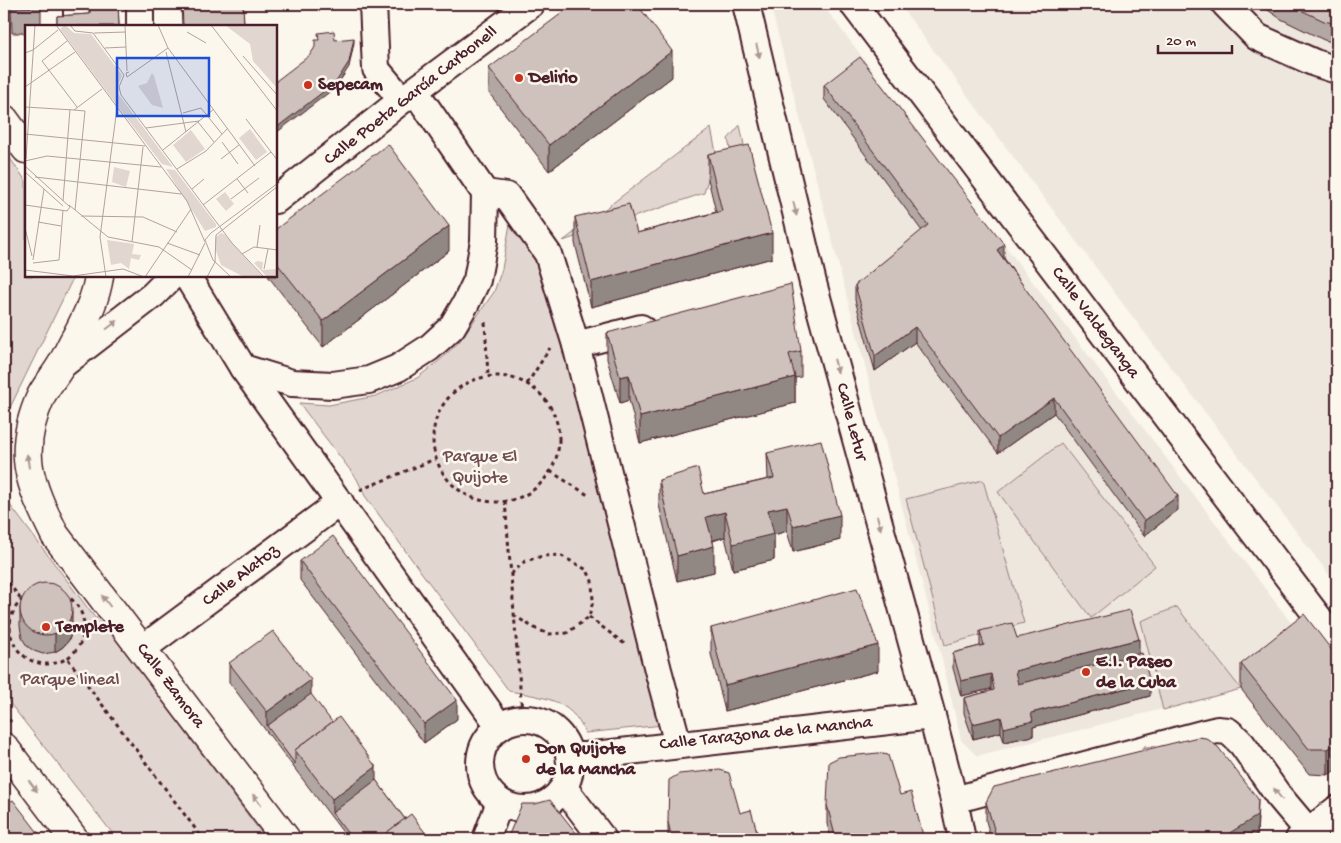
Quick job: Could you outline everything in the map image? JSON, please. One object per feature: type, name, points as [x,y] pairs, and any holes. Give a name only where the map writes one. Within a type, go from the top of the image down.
[{"type":"main road","points":[[4,119],[25,148]]},
{"type":"main road","name":"Calle Zamora","points":[[99,278],[98,288],[90,307],[61,366],[42,395],[30,426],[26,456],[32,482],[39,502],[55,534],[286,839]]},
{"type":"main road","points":[[4,747],[74,839]]},
{"type":"street","points":[[49,4],[49,25]]},
{"type":"street","points":[[140,4],[140,25]]},
{"type":"street","points":[[243,368],[292,383],[333,385],[369,380],[398,368],[429,348],[452,327],[477,280],[484,241],[485,193],[408,95],[376,68],[373,4]]},
{"type":"street","name":"Calle Poeta García Carbonell","points":[[281,194],[408,95],[531,4]]},
{"type":"street","name":"Calle Letur","points":[[746,4],[804,286],[932,716],[962,839]]},
{"type":"street","name":"Calle Valdeganga","points":[[853,4],[1337,642]]},
{"type":"street","points":[[1224,4],[1257,37],[1315,63],[1337,70]]},
{"type":"street","points":[[485,193],[507,196],[548,254],[576,344],[655,660],[678,744]]},
{"type":"street","name":"Calle Zamora","points":[[61,366],[153,295],[170,278]]},
{"type":"street","points":[[188,278],[243,368],[340,502],[511,723]]},
{"type":"street","points":[[576,344],[661,322]]},
{"type":"street","name":"Calle Alatoz","points":[[142,650],[340,502]]},
{"type":"street","name":"Calle Tarazona de la Mancha","points":[[570,756],[586,756],[932,716]]},
{"type":"street","points":[[539,721],[553,729],[564,740],[570,756],[570,772],[564,788],[555,799],[542,806],[528,810],[513,808],[500,802],[489,792],[482,779],[480,764],[482,750],[489,737],[511,723],[539,721]]},
{"type":"street","points":[[954,800],[1217,730],[1228,731],[1242,744],[1308,837],[1337,809]]},
{"type":"street","points":[[564,788],[602,839]]},
{"type":"street","points":[[486,839],[500,802]]},
{"type":"path","points":[[485,318],[488,376]]},
{"type":"path","points":[[527,384],[568,319]]},
{"type":"path","points":[[488,376],[508,376],[527,384],[543,396],[554,413],[559,433],[558,453],[550,471],[531,491],[505,501],[483,501],[462,492],[446,478],[435,459],[432,437],[437,415],[449,396],[466,382],[488,376]]},
{"type":"path","points":[[340,502],[362,488],[435,459]]},
{"type":"path","points":[[505,501],[514,616],[511,723]]},
{"type":"path","points":[[511,574],[525,561],[544,556],[560,555],[587,570],[592,581],[593,601],[589,617],[567,633],[549,634],[534,628],[514,616]]},
{"type":"path","points":[[4,576],[21,600]]},
{"type":"path","points":[[40,590],[54,591],[61,592],[77,604],[85,623],[82,644],[68,659],[53,664],[37,663],[23,656],[18,650],[10,628],[12,613],[21,600],[40,590]]},
{"type":"path","points":[[68,659],[203,839]]},
{"type":"shaded area","points":[[770,4],[822,4],[1304,640],[1241,689],[977,756],[961,740],[941,655]]},
{"type":"shaded area","points":[[899,4],[1337,4],[1337,585],[1150,340]]},
{"type":"green space","points":[[740,125],[749,170],[735,172],[728,139]]},
{"type":"green space","points":[[711,128],[721,177],[708,179],[704,193],[563,241]]},
{"type":"green space","points":[[4,150],[25,180],[25,278],[73,278],[4,420]]},
{"type":"green space","name":"Parque El Quijote","points":[[510,224],[542,265],[598,489],[608,517],[663,725],[585,733],[579,721],[572,713],[554,701],[509,691],[365,496],[357,479],[299,403],[329,405],[376,396],[417,378],[440,360],[459,342],[494,292],[502,269]]},
{"type":"green space","points":[[1061,443],[1155,566],[1091,618],[998,492]]},
{"type":"green space","points":[[983,480],[1024,623],[945,645],[906,499]]},
{"type":"green space","name":"Parque lineal","points":[[4,497],[96,619],[98,616],[266,839],[117,839],[4,696]]},
{"type":"green space","points":[[1177,607],[1241,689],[1163,710],[1141,621]]},
{"type":"building","points":[[12,4],[41,4],[41,7],[12,8]]},
{"type":"building","points":[[90,4],[118,4],[119,25],[57,25],[57,16],[90,14]]},
{"type":"building","points":[[182,4],[243,4],[244,25],[183,25]]},
{"type":"building","points":[[574,4],[637,4],[672,51],[549,145],[489,68]]},
{"type":"building","points":[[1288,4],[1337,4],[1337,24],[1324,21]]},
{"type":"building","name":"Sepecam","points":[[334,31],[335,40],[354,38],[349,62],[336,82],[278,126],[278,79],[310,55],[315,47],[315,40],[319,40],[318,33]]},
{"type":"building","points":[[860,57],[1004,244],[997,250],[1178,496],[1144,521],[1054,398],[998,438],[915,327],[875,356],[855,285],[928,225],[824,85]]},
{"type":"building","points":[[388,144],[449,226],[323,321],[278,265],[278,227]]},
{"type":"building","points":[[749,145],[772,233],[591,282],[575,217],[629,204],[637,233],[722,211],[708,154]]},
{"type":"building","points":[[791,284],[801,351],[789,354],[795,377],[640,417],[629,375],[620,377],[607,333]]},
{"type":"building","points":[[821,440],[840,515],[793,526],[787,506],[768,510],[774,534],[733,544],[725,512],[706,517],[714,546],[677,556],[659,480],[698,468],[704,494],[774,478],[767,453]]},
{"type":"building","points":[[333,536],[457,700],[424,724],[300,561]]},
{"type":"building","points":[[46,583],[56,585],[64,591],[70,599],[72,609],[70,619],[64,627],[56,633],[46,635],[36,633],[28,627],[22,619],[20,609],[22,599],[28,591],[36,585]]},
{"type":"building","points":[[857,588],[878,645],[725,685],[711,628]]},
{"type":"building","points":[[1130,610],[1139,639],[1015,671],[1018,684],[1142,653],[1150,682],[1031,713],[1033,721],[1004,728],[1001,717],[973,724],[964,698],[994,690],[991,674],[961,681],[953,653],[984,645],[980,631],[1012,623],[1017,638]]},
{"type":"building","points":[[1304,614],[1337,657],[1337,743],[1328,749],[1309,749],[1241,664]]},
{"type":"building","points":[[273,631],[311,680],[267,712],[229,663]]},
{"type":"building","points":[[311,694],[332,722],[295,750],[295,764],[267,726]]},
{"type":"building","points":[[339,717],[376,767],[332,799],[295,750]]},
{"type":"building","points":[[1198,737],[1206,738],[1218,747],[1258,799],[1257,816],[1220,839],[997,839],[986,802],[994,787]]},
{"type":"building","points":[[878,753],[888,755],[900,795],[911,792],[924,839],[836,839],[827,805],[829,762],[839,757]]},
{"type":"building","points":[[720,770],[729,773],[740,813],[751,810],[759,839],[672,839],[668,822],[669,780],[679,774]]},
{"type":"building","points":[[376,780],[405,819],[378,839],[352,839],[332,813]]},
{"type":"building","points":[[13,800],[43,839],[4,839],[4,805]]},
{"type":"building","points":[[550,800],[581,839],[507,839],[522,804],[535,804]]},
{"type":"building","points":[[411,814],[430,839],[378,839]]},
{"type":"place","name":"Delirio","points":[[519,78]]},
{"type":"place","name":"Sepecam","points":[[308,85]]},
{"type":"place","name":"Templete","points":[[46,627]]},
{"type":"place","name":"E.I. Paseo de la Cuba","points":[[1086,672]]},
{"type":"place","name":"Don Quijote de la Mancha","points":[[526,759]]}]
